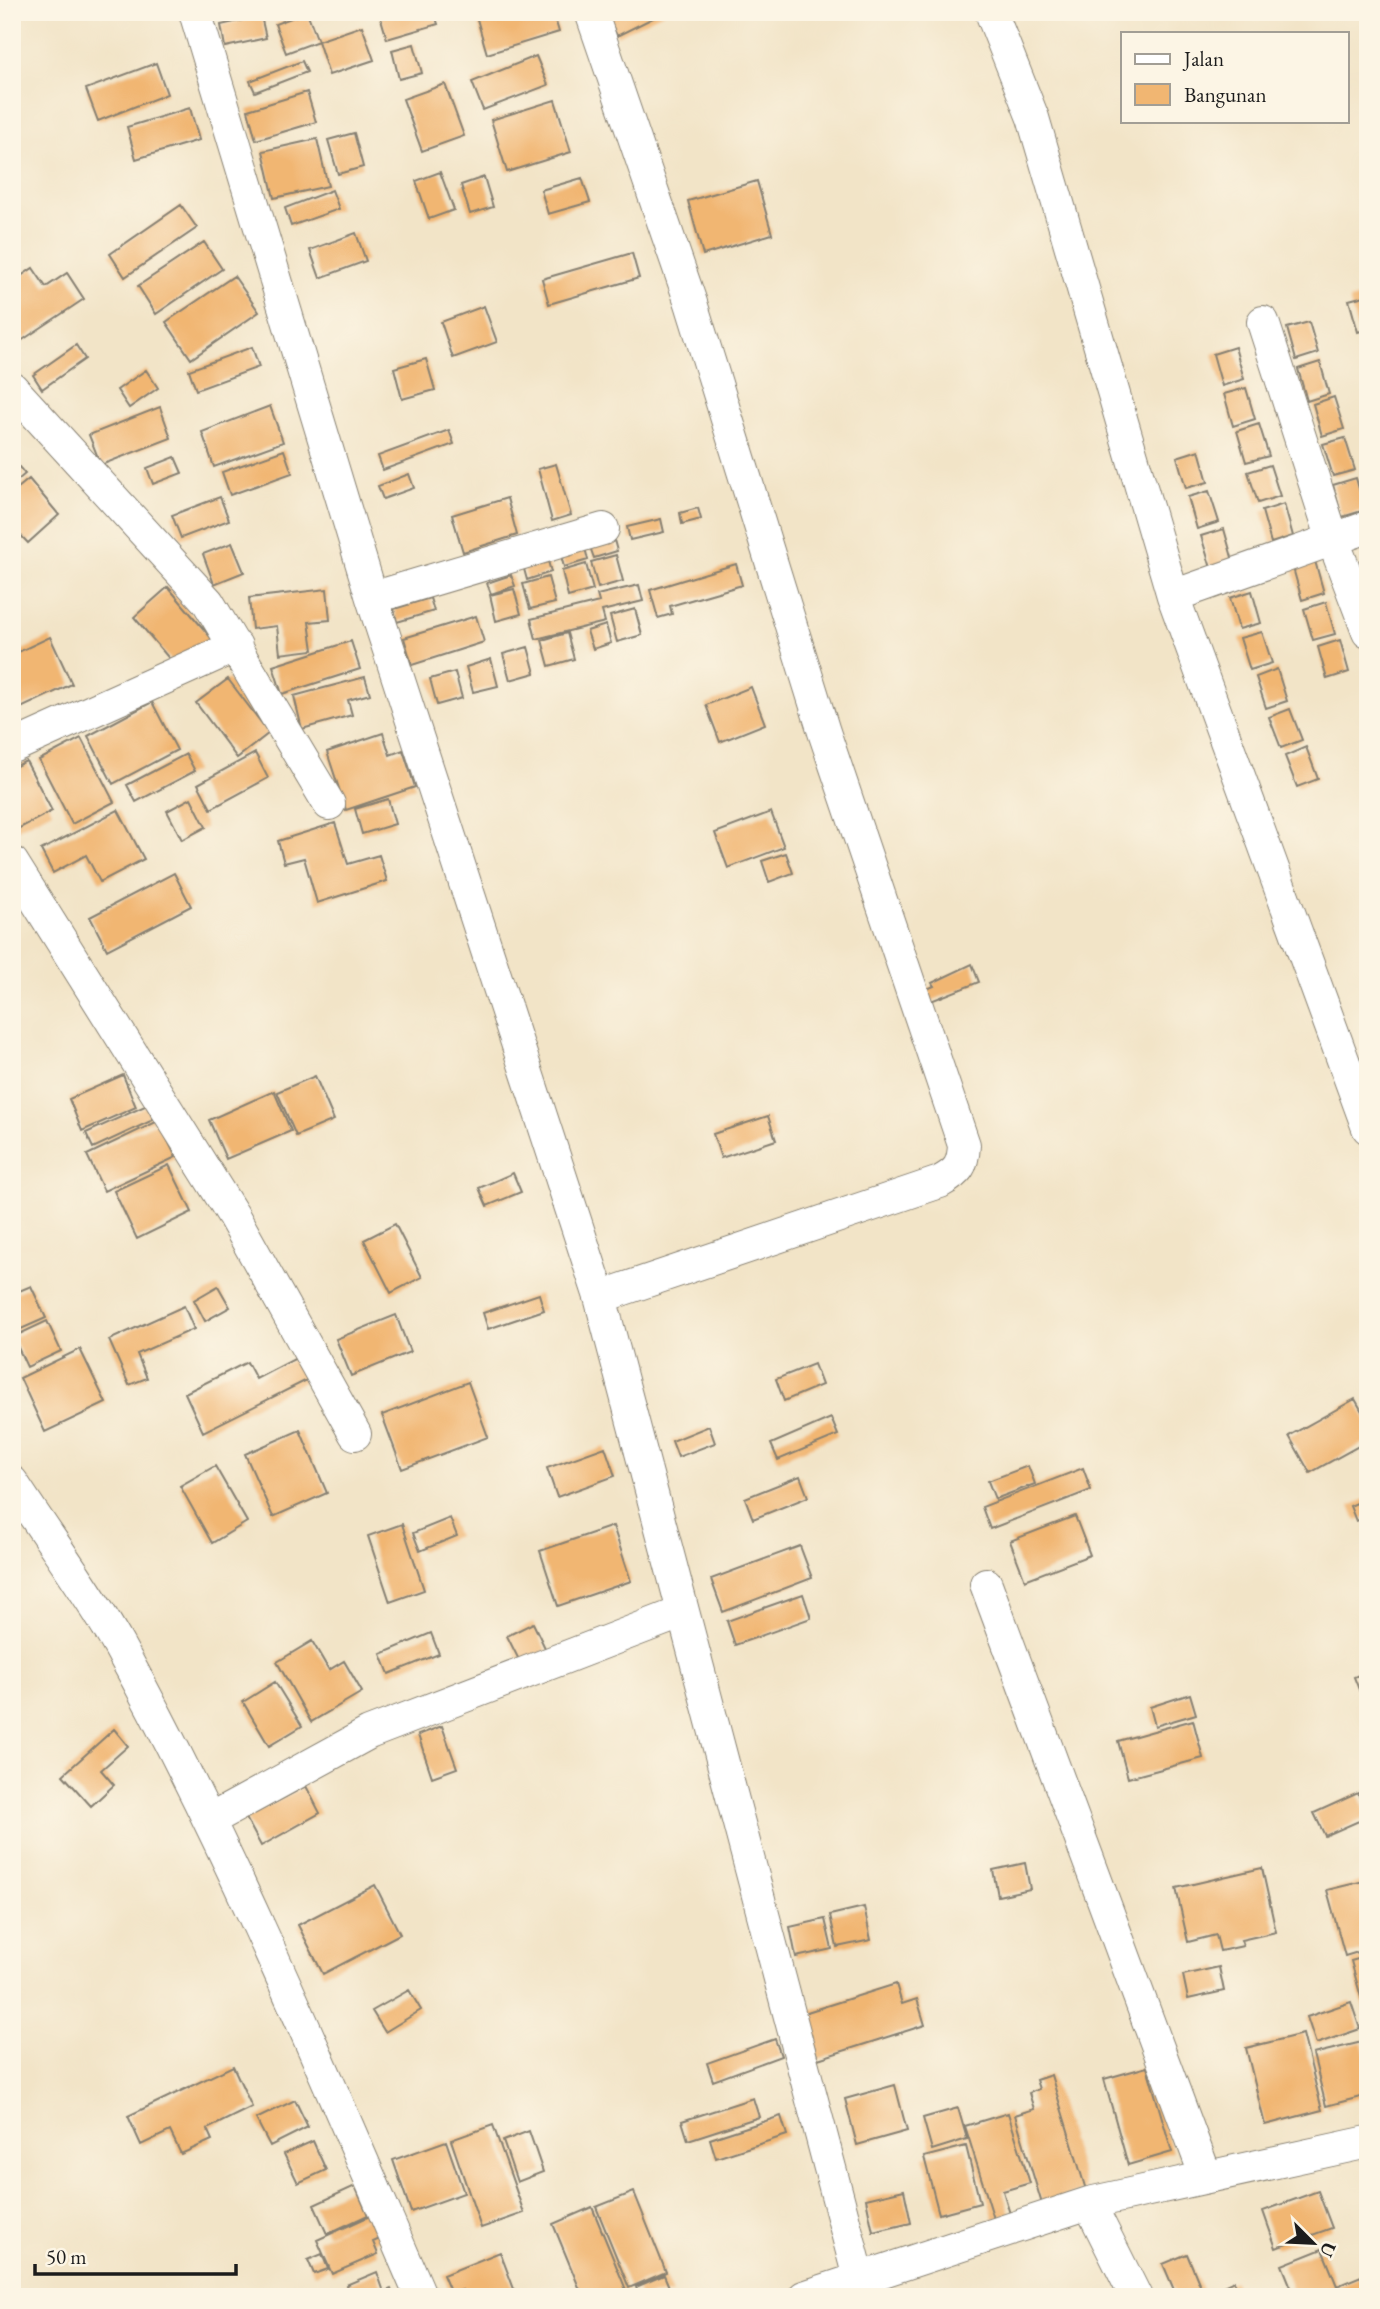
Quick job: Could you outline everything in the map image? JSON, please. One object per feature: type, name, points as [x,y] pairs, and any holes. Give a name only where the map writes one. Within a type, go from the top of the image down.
[{"type":"street","points":[[195,12],[372,598],[600,1297],[859,2278]]},
{"type":"street","points":[[591,12],[691,303],[824,733],[964,1145],[963,1163],[955,1174],[940,1182],[600,1297]]},
{"type":"street","points":[[991,12],[1033,118],[1173,596],[1368,1128]]},
{"type":"street","points":[[1263,322],[1333,540],[1368,632]]},
{"type":"street","points":[[12,388],[208,602],[329,804]]},
{"type":"street","points":[[1173,596],[1368,527]]},
{"type":"street","points":[[372,598],[603,529]]},
{"type":"street","points":[[12,747],[236,646]]},
{"type":"street","points":[[12,862],[233,1215],[355,1434]]},
{"type":"street","points":[[12,1482],[117,1643],[210,1820],[310,2040],[421,2297]]},
{"type":"street","points":[[986,1584],[1206,2177]]},
{"type":"street","points":[[210,1820],[369,1733],[683,1612]]},
{"type":"street","points":[[806,2296],[1089,2203],[1368,2142]]},
{"type":"street","points":[[1089,2203],[1136,2297]]},
{"type":"building","points":[[307,12],[318,41],[286,53],[275,24]]},
{"type":"building","points":[[379,12],[434,12],[438,24],[387,39]]},
{"type":"building","points":[[475,12],[553,12],[559,32],[487,54]]},
{"type":"building","points":[[606,12],[665,12],[617,36]]},
{"type":"building","points":[[261,16],[266,38],[225,47],[221,25]]},
{"type":"building","points":[[362,26],[374,60],[329,75],[318,41]]},
{"type":"building","points":[[414,44],[422,73],[399,79],[392,50]]},
{"type":"building","points":[[536,56],[548,85],[483,110],[472,82]]},
{"type":"building","points":[[302,61],[307,72],[255,92],[250,81]]},
{"type":"building","points":[[156,63],[167,94],[98,121],[86,89]]},
{"type":"building","points":[[445,84],[464,136],[422,151],[403,99]]},
{"type":"building","points":[[307,92],[316,122],[256,140],[248,110]]},
{"type":"building","points":[[555,100],[571,152],[507,172],[491,120]]},
{"type":"building","points":[[190,108],[199,140],[136,159],[127,127]]},
{"type":"building","points":[[354,133],[363,167],[338,174],[328,140]]},
{"type":"building","points":[[317,139],[328,186],[274,198],[263,151]]},
{"type":"building","points":[[440,172],[454,210],[429,219],[416,181]]},
{"type":"building","points":[[484,177],[493,207],[470,214],[461,185]]},
{"type":"building","points":[[582,178],[590,202],[548,214],[541,190]]},
{"type":"building","points":[[757,181],[772,234],[703,255],[688,201]]},
{"type":"building","points":[[332,190],[339,209],[291,226],[285,208]]},
{"type":"building","points":[[181,205],[197,228],[125,277],[110,254]]},
{"type":"building","points":[[356,233],[366,261],[320,278],[310,250]]},
{"type":"building","points":[[204,242],[222,269],[156,314],[138,286]]},
{"type":"building","points":[[632,253],[639,278],[549,304],[542,279]]},
{"type":"building","points":[[33,268],[46,287],[67,273],[84,299],[12,347],[12,311],[19,306],[12,296],[12,282]]},
{"type":"building","points":[[234,276],[259,312],[191,359],[166,322]]},
{"type":"building","points":[[1368,295],[1368,329],[1358,332],[1349,300]]},
{"type":"building","points":[[484,306],[497,342],[453,358],[441,322]]},
{"type":"building","points":[[1309,322],[1318,353],[1296,360],[1287,328]]},
{"type":"building","points":[[76,345],[85,359],[42,389],[33,375]]},
{"type":"building","points":[[252,347],[259,367],[196,390],[189,370]]},
{"type":"building","points":[[1235,347],[1244,379],[1222,386],[1213,354]]},
{"type":"building","points":[[426,359],[435,390],[402,399],[394,368]]},
{"type":"building","points":[[1320,362],[1329,394],[1307,401],[1298,369]]},
{"type":"building","points":[[146,370],[158,388],[129,408],[117,390]]},
{"type":"building","points":[[1246,388],[1255,419],[1233,426],[1224,394]]},
{"type":"building","points":[[1334,397],[1344,429],[1322,436],[1313,404]]},
{"type":"building","points":[[270,406],[283,442],[214,467],[202,432]]},
{"type":"building","points":[[160,407],[171,438],[101,465],[89,435]]},
{"type":"building","points":[[1259,424],[1269,456],[1246,462],[1237,431]]},
{"type":"building","points":[[449,430],[454,444],[383,470],[378,456]]},
{"type":"building","points":[[1345,438],[1355,470],[1333,476],[1323,444]]},
{"type":"building","points":[[284,450],[292,473],[230,495],[222,472]]},
{"type":"building","points":[[1199,450],[1208,482],[1186,488],[1177,457]]},
{"type":"building","points":[[175,457],[182,473],[153,484],[147,468]]},
{"type":"building","points":[[12,459],[25,474],[12,485]]},
{"type":"building","points":[[556,464],[571,515],[552,521],[538,469]]},
{"type":"building","points":[[1270,465],[1280,496],[1258,503],[1248,472]]},
{"type":"building","points":[[409,474],[414,488],[383,499],[378,486]]},
{"type":"building","points":[[1356,478],[1365,510],[1342,517],[1333,485]]},
{"type":"building","points":[[29,479],[59,515],[28,543],[12,526],[12,493]]},
{"type":"building","points":[[1209,491],[1219,522],[1197,529],[1188,497]]},
{"type":"building","points":[[220,497],[229,520],[181,538],[172,515]]},
{"type":"building","points":[[507,498],[517,535],[463,552],[452,515]]},
{"type":"building","points":[[1284,504],[1293,536],[1271,543],[1262,511]]},
{"type":"building","points":[[698,508],[701,519],[682,524],[680,513]]},
{"type":"building","points":[[661,519],[664,532],[630,540],[627,527]]},
{"type":"building","points":[[1224,529],[1233,561],[1211,568],[1201,536]]},
{"type":"building","points":[[614,540],[617,551],[594,558],[590,547]]},
{"type":"building","points":[[232,543],[244,572],[214,584],[203,554]]},
{"type":"building","points":[[585,548],[588,560],[564,567],[561,556]]},
{"type":"building","points":[[616,555],[623,581],[598,588],[591,562]]},
{"type":"building","points":[[548,561],[551,572],[527,580],[524,569]]},
{"type":"building","points":[[1315,561],[1324,593],[1302,600],[1293,568]]},
{"type":"building","points":[[586,564],[593,590],[568,597],[562,571]]},
{"type":"building","points":[[736,564],[742,585],[670,606],[672,614],[658,618],[650,590]]},
{"type":"building","points":[[511,575],[515,586],[491,594],[487,583]]},
{"type":"building","points":[[548,577],[555,603],[530,609],[523,584]]},
{"type":"building","points":[[639,585],[643,601],[602,611],[605,622],[536,639],[531,619],[599,602],[597,595]]},
{"type":"building","points":[[168,587],[212,639],[178,669],[134,617]]},
{"type":"building","points":[[327,589],[330,620],[309,622],[313,650],[280,654],[277,626],[252,629],[249,598]]},
{"type":"building","points":[[514,589],[521,614],[496,621],[490,595]]},
{"type":"building","points":[[1252,591],[1261,623],[1239,629],[1230,598]]},
{"type":"building","points":[[430,598],[434,611],[397,622],[394,609]]},
{"type":"building","points":[[1326,602],[1335,634],[1313,640],[1304,609]]},
{"type":"building","points":[[635,609],[642,635],[617,642],[610,616]]},
{"type":"building","points":[[476,616],[484,642],[412,665],[404,638]]},
{"type":"building","points":[[606,625],[611,643],[593,649],[587,631]]},
{"type":"building","points":[[1262,632],[1272,663],[1250,670],[1240,638]]},
{"type":"building","points":[[567,633],[574,659],[549,666],[542,640]]},
{"type":"building","points":[[50,637],[72,684],[21,708],[12,689],[12,655]]},
{"type":"building","points":[[1340,640],[1349,672],[1327,679],[1318,647]]},
{"type":"building","points":[[351,641],[360,669],[282,694],[273,666]]},
{"type":"building","points":[[528,647],[535,673],[510,680],[503,654]]},
{"type":"building","points":[[491,659],[498,686],[473,692],[466,667]]},
{"type":"building","points":[[1277,669],[1287,701],[1266,708],[1256,677]]},
{"type":"building","points":[[455,672],[462,698],[437,705],[430,679]]},
{"type":"building","points":[[365,677],[370,694],[348,700],[352,715],[302,729],[294,696]]},
{"type":"building","points":[[228,679],[269,733],[237,758],[196,703]]},
{"type":"building","points":[[751,687],[765,724],[720,742],[706,705]]},
{"type":"building","points":[[152,702],[177,750],[113,784],[88,736]]},
{"type":"building","points":[[1290,709],[1302,740],[1281,748],[1269,717]]},
{"type":"building","points":[[383,733],[390,755],[403,750],[415,787],[346,810],[327,752]]},
{"type":"building","points":[[81,738],[114,802],[72,824],[39,760]]},
{"type":"building","points":[[1306,747],[1318,779],[1297,787],[1285,756]]},
{"type":"building","points":[[255,753],[268,778],[211,809],[198,784]]},
{"type":"building","points":[[186,754],[195,771],[136,802],[127,785]]},
{"type":"building","points":[[26,761],[52,811],[12,832],[12,768]]},
{"type":"building","points":[[191,798],[206,827],[182,840],[167,811]]},
{"type":"building","points":[[388,799],[395,824],[362,834],[355,809]]},
{"type":"building","points":[[118,810],[144,859],[100,882],[86,855],[53,873],[41,850]]},
{"type":"building","points":[[771,812],[784,847],[728,868],[715,833]]},
{"type":"building","points":[[335,823],[348,864],[379,855],[387,881],[317,903],[304,858],[284,863],[278,841]]},
{"type":"building","points":[[786,853],[793,873],[769,882],[762,861]]},
{"type":"building","points":[[174,873],[191,906],[107,950],[90,917]]},
{"type":"building","points":[[972,964],[979,982],[931,1001],[927,989],[934,986],[932,983]]},
{"type":"building","points":[[123,1075],[136,1107],[82,1131],[69,1099]]},
{"type":"building","points":[[315,1076],[334,1120],[296,1136],[277,1092]]},
{"type":"building","points":[[274,1091],[291,1131],[226,1159],[209,1120]]},
{"type":"building","points":[[147,1105],[153,1120],[93,1148],[86,1133]]},
{"type":"building","points":[[768,1116],[776,1140],[721,1158],[713,1134]]},
{"type":"building","points":[[158,1121],[176,1157],[104,1191],[87,1155]]},
{"type":"building","points":[[169,1165],[192,1212],[137,1239],[114,1191]]},
{"type":"building","points":[[513,1173],[521,1192],[487,1206],[479,1188]]},
{"type":"building","points":[[395,1224],[422,1277],[391,1293],[364,1240]]},
{"type":"building","points":[[31,1286],[46,1318],[12,1333],[12,1294]]},
{"type":"building","points":[[218,1286],[230,1307],[205,1321],[194,1300]]},
{"type":"building","points":[[539,1294],[544,1310],[488,1329],[483,1313]]},
{"type":"building","points":[[184,1306],[194,1329],[137,1354],[147,1378],[129,1385],[109,1340]]},
{"type":"building","points":[[396,1315],[410,1352],[351,1376],[336,1339]]},
{"type":"building","points":[[47,1321],[61,1351],[27,1367],[13,1337]]},
{"type":"building","points":[[80,1349],[106,1403],[45,1432],[20,1378]]},
{"type":"building","points":[[298,1357],[309,1379],[203,1432],[185,1393],[247,1362],[256,1379]]},
{"type":"building","points":[[814,1364],[822,1385],[784,1401],[776,1379]]},
{"type":"building","points":[[468,1382],[488,1437],[402,1469],[382,1415]]},
{"type":"building","points":[[1355,1399],[1368,1422],[1368,1441],[1310,1473],[1289,1436]]},
{"type":"building","points":[[831,1418],[838,1435],[778,1460],[771,1444]]},
{"type":"building","points":[[709,1426],[715,1443],[678,1457],[672,1441]]},
{"type":"building","points":[[300,1430],[327,1493],[273,1517],[245,1454]]},
{"type":"building","points":[[605,1447],[615,1476],[557,1497],[547,1468]]},
{"type":"building","points":[[215,1466],[247,1522],[212,1543],[180,1486]]},
{"type":"building","points":[[1028,1466],[1035,1484],[995,1499],[988,1481]]},
{"type":"building","points":[[1083,1468],[1091,1490],[990,1529],[982,1507]]},
{"type":"building","points":[[800,1476],[808,1497],[753,1519],[745,1498]]},
{"type":"building","points":[[1368,1498],[1368,1517],[1356,1521],[1350,1506]]},
{"type":"building","points":[[1075,1516],[1090,1555],[1025,1580],[1010,1541]]},
{"type":"building","points":[[450,1518],[457,1536],[420,1551],[413,1533]]},
{"type":"building","points":[[402,1524],[424,1590],[390,1602],[368,1536]]},
{"type":"building","points":[[613,1526],[631,1581],[558,1606],[540,1551]]},
{"type":"building","points":[[800,1546],[812,1578],[723,1612],[711,1579]]},
{"type":"building","points":[[803,1594],[811,1618],[735,1645],[727,1621]]},
{"type":"building","points":[[533,1623],[546,1650],[520,1662],[507,1636]]},
{"type":"building","points":[[431,1633],[439,1654],[389,1674],[381,1654]]},
{"type":"building","points":[[312,1641],[329,1670],[344,1661],[362,1692],[311,1722],[277,1662]]},
{"type":"building","points":[[1368,1671],[1368,1700],[1364,1702],[1354,1677]]},
{"type":"building","points":[[275,1682],[302,1726],[269,1746],[243,1702]]},
{"type":"building","points":[[1190,1694],[1196,1714],[1155,1726],[1150,1707]]},
{"type":"building","points":[[1193,1720],[1203,1758],[1128,1778],[1118,1741]]},
{"type":"building","points":[[442,1726],[457,1768],[432,1777],[418,1735]]},
{"type":"building","points":[[114,1729],[128,1746],[101,1770],[114,1785],[91,1806],[63,1775]]},
{"type":"building","points":[[306,1786],[320,1813],[261,1846],[246,1818]]},
{"type":"building","points":[[1358,1793],[1368,1817],[1325,1836],[1314,1813]]},
{"type":"building","points":[[1025,1863],[1030,1889],[998,1896],[993,1870]]},
{"type":"building","points":[[1262,1868],[1276,1932],[1241,1940],[1243,1946],[1220,1951],[1216,1935],[1188,1942],[1176,1888]]},
{"type":"building","points":[[1368,1880],[1368,1949],[1345,1956],[1327,1890]]},
{"type":"building","points":[[375,1885],[400,1934],[323,1974],[298,1925]]},
{"type":"building","points":[[864,1907],[871,1940],[837,1947],[830,1915]]},
{"type":"building","points":[[825,1919],[832,1949],[796,1957],[790,1927]]},
{"type":"building","points":[[1368,1956],[1368,2019],[1367,2019],[1351,1961]]},
{"type":"building","points":[[1219,1967],[1224,1991],[1188,1999],[1183,1975]]},
{"type":"building","points":[[896,1984],[902,2004],[917,1999],[925,2025],[818,2059],[804,2013]]},
{"type":"building","points":[[409,1990],[421,2010],[385,2032],[372,2011]]},
{"type":"building","points":[[1351,2002],[1360,2029],[1316,2044],[1307,2017]]},
{"type":"building","points":[[1303,2034],[1322,2110],[1265,2125],[1246,2048]]},
{"type":"building","points":[[775,2039],[781,2056],[713,2081],[707,2063]]},
{"type":"building","points":[[1362,2042],[1368,2064],[1368,2095],[1326,2106],[1313,2054]]},
{"type":"building","points":[[233,2066],[252,2107],[207,2129],[212,2140],[181,2154],[170,2131],[141,2145],[128,2116]]},
{"type":"building","points":[[1147,2067],[1172,2152],[1128,2165],[1104,2079]]},
{"type":"building","points":[[1051,2075],[1086,2190],[1042,2204],[1015,2115],[1034,2109],[1029,2093],[1039,2089],[1036,2080]]},
{"type":"building","points":[[895,2085],[907,2131],[857,2145],[845,2099]]},
{"type":"building","points":[[753,2098],[759,2117],[688,2140],[682,2121]]},
{"type":"building","points":[[295,2100],[308,2127],[270,2146],[256,2119]]},
{"type":"building","points":[[958,2108],[967,2139],[932,2150],[923,2118]]},
{"type":"building","points":[[1008,2113],[1030,2183],[1003,2191],[1010,2214],[994,2219],[965,2126]]},
{"type":"building","points":[[781,2116],[787,2135],[716,2158],[710,2139]]},
{"type":"building","points":[[493,2125],[524,2213],[481,2228],[451,2140]]},
{"type":"building","points":[[529,2131],[543,2172],[517,2182],[503,2141]]},
{"type":"building","points":[[313,2141],[326,2170],[298,2183],[284,2154]]},
{"type":"building","points":[[446,2141],[464,2193],[411,2212],[393,2160]]},
{"type":"building","points":[[966,2146],[980,2203],[939,2214],[924,2157]]},
{"type":"building","points":[[355,2186],[368,2215],[327,2234],[314,2205]]},
{"type":"building","points":[[904,2190],[911,2223],[873,2232],[866,2199]]},
{"type":"building","points":[[1318,2191],[1332,2228],[1276,2248],[1263,2211]]},
{"type":"building","points":[[634,2192],[666,2272],[629,2288],[596,2207]]},
{"type":"building","points":[[592,2207],[629,2297],[583,2297],[553,2224]]},
{"type":"building","points":[[372,2215],[382,2238],[373,2242],[378,2254],[332,2274],[317,2240]]},
{"type":"building","points":[[1322,2249],[1337,2286],[1361,2276],[1368,2296],[1295,2297],[1282,2265]]},
{"type":"building","points":[[500,2252],[517,2297],[465,2297],[462,2290],[451,2294],[443,2275]]},
{"type":"building","points":[[322,2254],[328,2269],[314,2274],[308,2260]]},
{"type":"building","points":[[1187,2254],[1204,2295],[1234,2281],[1240,2297],[1177,2297],[1163,2264]]},
{"type":"building","points":[[377,2272],[384,2292],[391,2289],[394,2297],[350,2297],[346,2285]]},
{"type":"building","points":[[664,2275],[672,2294],[640,2297],[636,2287]]}]
